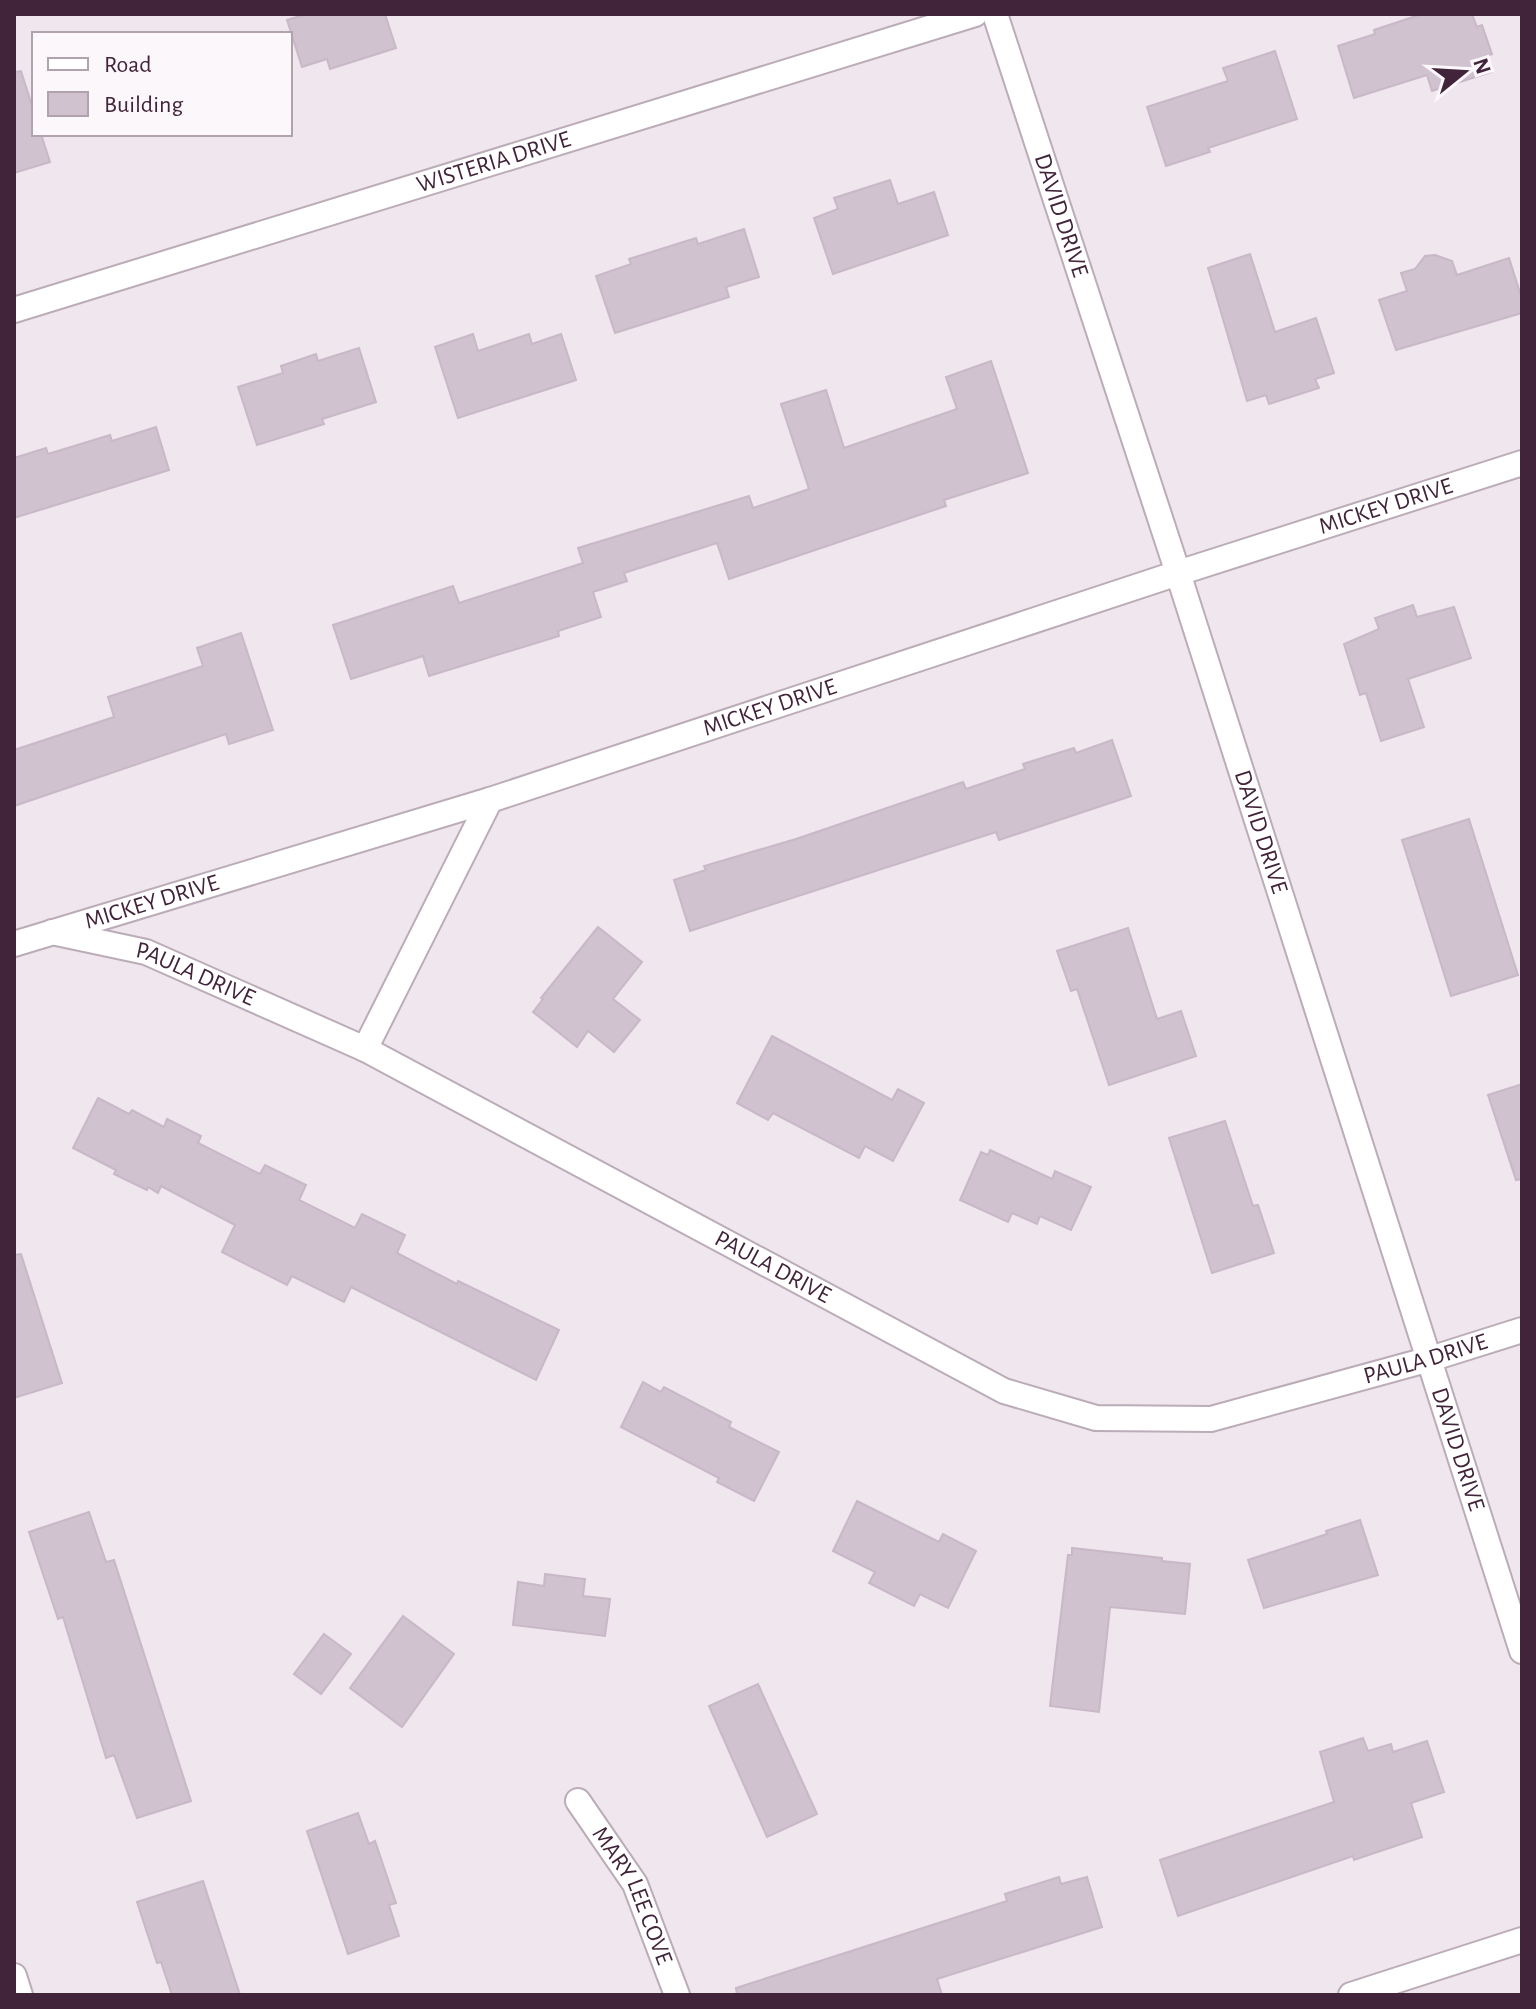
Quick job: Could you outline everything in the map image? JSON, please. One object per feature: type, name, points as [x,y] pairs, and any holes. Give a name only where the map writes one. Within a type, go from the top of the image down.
[{"type":"street","name":"WISTERIA DRIVE","points":[[14,310],[975,14]]},
{"type":"street","name":"DAVID DRIVE","points":[[995,14],[1178,573],[1522,1651]]},
{"type":"street","name":"MICKEY DRIVE","points":[[14,944],[490,800],[1522,463]]},
{"type":"street","points":[[365,1049],[490,800]]},
{"type":"street","name":"PAULA DRIVE","points":[[52,932],[146,952],[365,1049],[1004,1391],[1096,1418],[1211,1419],[1430,1359],[1522,1330]]},
{"type":"street","name":"MARY LEE COVE","points":[[578,1801],[635,1884],[677,1995]]},
{"type":"street","points":[[1351,1995],[1522,1940]]},
{"type":"street","points":[[14,1976],[20,1995]]},
{"type":"building","points":[[307,14],[385,14],[396,48],[330,69],[327,59],[302,67],[287,20]]},
{"type":"building","points":[[1422,14],[1472,14],[1477,27],[1482,25],[1492,54],[1486,56],[1491,72],[1432,91],[1427,75],[1354,98],[1338,46]]},
{"type":"building","points":[[1275,51],[1297,119],[1208,148],[1210,152],[1166,166],[1147,107],[1228,81],[1223,68]]},
{"type":"building","points":[[21,71],[32,106],[32,136],[42,136],[50,162],[14,173],[14,72]]},
{"type":"building","points":[[890,180],[898,204],[934,192],[948,235],[833,274],[814,218],[838,209],[834,198]]},
{"type":"building","points":[[744,229],[759,277],[726,287],[729,297],[615,333],[596,276],[631,264],[629,259],[696,238],[698,244]]},
{"type":"building","points":[[1250,254],[1275,332],[1316,318],[1334,373],[1315,379],[1319,388],[1269,404],[1266,395],[1247,401],[1208,268]]},
{"type":"building","points":[[1435,255],[1452,261],[1457,275],[1509,258],[1522,299],[1522,313],[1396,350],[1379,300],[1407,291],[1401,273],[1415,269],[1425,256]]},
{"type":"building","points":[[473,334],[478,351],[529,334],[532,344],[561,334],[576,380],[458,418],[435,347]]},
{"type":"building","points":[[359,348],[376,402],[322,419],[324,424],[257,445],[238,387],[283,373],[281,366],[316,354],[318,361]]},
{"type":"building","points":[[991,361],[1028,473],[944,500],[946,506],[729,579],[717,543],[624,573],[627,581],[593,592],[601,617],[558,631],[559,636],[429,676],[423,656],[351,679],[333,625],[453,586],[459,603],[583,563],[578,548],[749,496],[753,508],[809,489],[781,404],[826,390],[844,448],[957,409],[946,377]]},
{"type":"building","points":[[156,427],[169,470],[14,518],[14,458],[46,448],[48,454],[110,435],[112,441]]},
{"type":"building","points":[[1413,605],[1417,617],[1454,607],[1471,658],[1408,679],[1424,727],[1381,741],[1366,693],[1360,695],[1344,644],[1379,629],[1375,618]]},
{"type":"building","points":[[241,633],[273,730],[229,744],[226,734],[14,806],[14,750],[114,717],[108,697],[203,666],[197,648]]},
{"type":"building","points":[[1112,740],[1131,796],[999,840],[996,832],[690,931],[674,880],[706,870],[704,866],[796,839],[963,782],[966,789],[1025,769],[1023,764],[1074,748],[1076,753]]},
{"type":"building","points":[[1469,819],[1518,975],[1451,996],[1402,840]]},
{"type":"building","points":[[598,927],[642,962],[613,999],[640,1020],[614,1052],[588,1031],[577,1047],[533,1012]]},
{"type":"building","points":[[1128,928],[1157,1019],[1181,1011],[1196,1056],[1109,1085],[1077,989],[1071,991],[1057,951]]},
{"type":"building","points":[[772,1036],[892,1100],[898,1089],[924,1103],[893,1161],[865,1146],[859,1158],[773,1113],[768,1120],[737,1103]]},
{"type":"building","points":[[1522,1084],[1522,1179],[1516,1180],[1488,1095]]},
{"type":"building","points":[[98,1098],[129,1114],[132,1110],[164,1127],[167,1119],[201,1136],[198,1143],[260,1174],[265,1165],[306,1185],[299,1200],[355,1228],[362,1214],[405,1235],[397,1253],[559,1330],[536,1380],[351,1287],[344,1302],[292,1276],[287,1285],[222,1252],[235,1225],[161,1186],[158,1193],[148,1187],[147,1190],[73,1148]]},
{"type":"building","points":[[1225,1121],[1253,1206],[1258,1205],[1274,1253],[1212,1273],[1169,1138]]},
{"type":"building","points":[[990,1150],[1052,1179],[1055,1171],[1091,1187],[1071,1230],[1040,1216],[1037,1224],[1012,1213],[1008,1222],[960,1200],[981,1152],[988,1155]]},
{"type":"building","points":[[21,1254],[62,1383],[14,1398],[14,1255]]},
{"type":"building","points":[[643,1382],[661,1392],[664,1387],[731,1422],[729,1427],[779,1452],[754,1501],[717,1482],[719,1478],[621,1427]]},
{"type":"building","points":[[857,1501],[939,1542],[943,1534],[976,1551],[948,1608],[920,1594],[914,1606],[869,1583],[875,1572],[833,1551]]},
{"type":"building","points":[[89,1512],[106,1562],[114,1560],[191,1801],[137,1818],[114,1755],[106,1758],[63,1617],[58,1619],[29,1532]]},
{"type":"building","points":[[1360,1520],[1378,1575],[1264,1608],[1248,1560]]},
{"type":"building","points":[[1072,1548],[1190,1564],[1185,1614],[1110,1607],[1099,1712],[1050,1706],[1068,1555],[1072,1555]]},
{"type":"building","points":[[545,1574],[585,1579],[583,1596],[610,1599],[605,1636],[513,1625],[518,1582],[544,1586]]},
{"type":"building","points":[[403,1616],[454,1654],[402,1727],[350,1688]]},
{"type":"building","points":[[324,1634],[351,1654],[321,1694],[294,1674]]},
{"type":"building","points":[[758,1684],[817,1814],[767,1837],[709,1706]]},
{"type":"building","points":[[1363,1738],[1368,1751],[1391,1744],[1393,1752],[1427,1741],[1444,1792],[1411,1803],[1422,1837],[1354,1860],[1353,1856],[1178,1916],[1160,1860],[1334,1802],[1320,1752]]},
{"type":"building","points":[[358,1813],[369,1844],[375,1841],[396,1903],[389,1905],[399,1936],[348,1954],[307,1831]]},
{"type":"building","points":[[1059,1877],[1061,1884],[1087,1877],[1102,1927],[937,1979],[942,1995],[737,1995],[736,1988],[1007,1901],[1005,1894]]},
{"type":"building","points":[[203,1881],[240,1995],[172,1995],[161,1962],[157,1963],[137,1902]]}]
